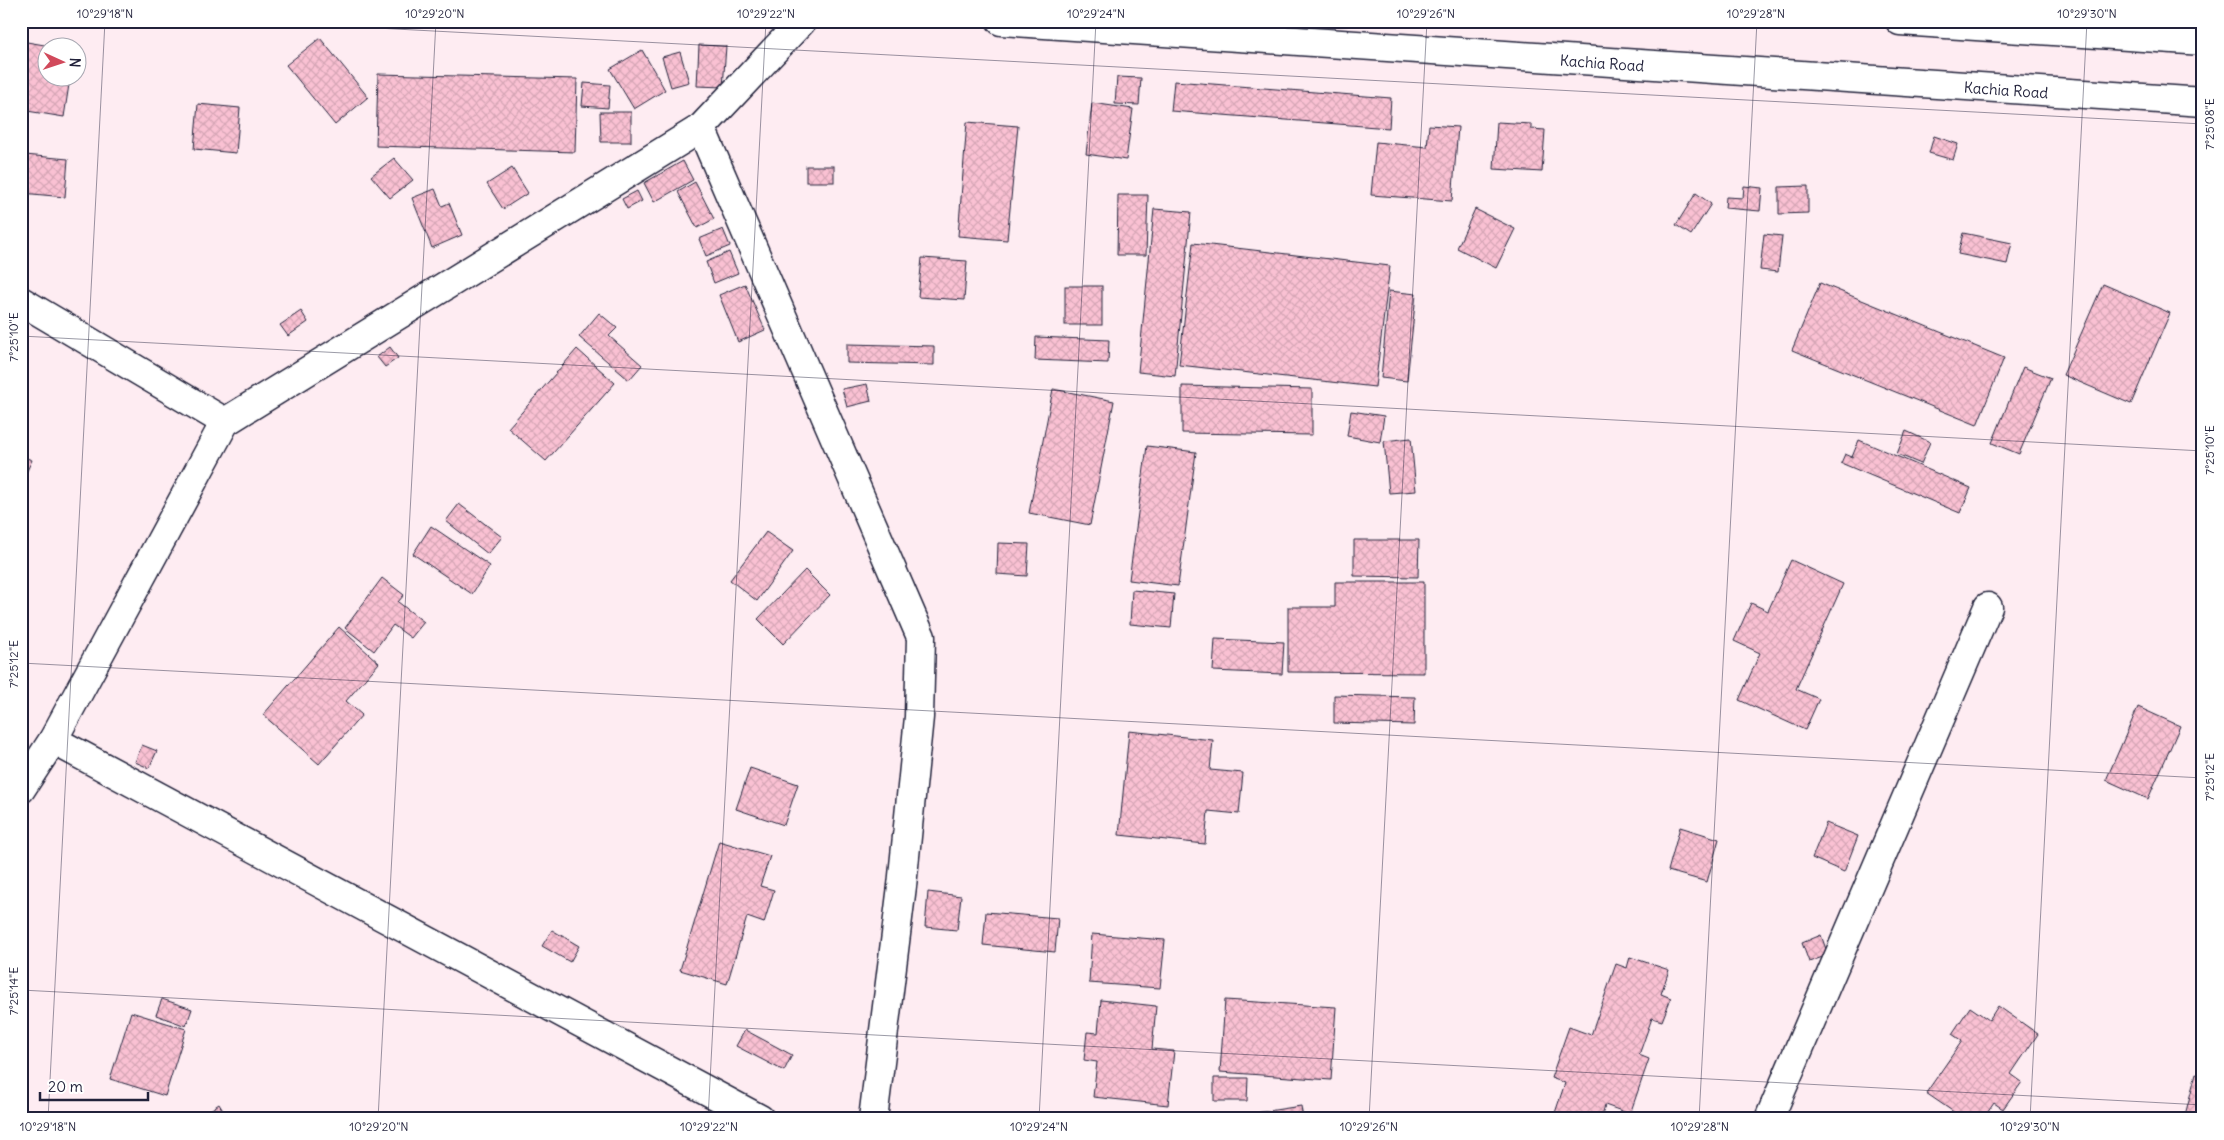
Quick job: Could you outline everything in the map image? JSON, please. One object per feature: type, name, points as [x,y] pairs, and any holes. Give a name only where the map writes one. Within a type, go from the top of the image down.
[{"type":"street","points":[[21,789],[53,740],[224,422],[701,128],[802,21]]},
{"type":"street","name":"Kachia Road","points":[[1001,21],[2203,102]]},
{"type":"street","points":[[1900,21],[2203,41]]},
{"type":"street","points":[[701,128],[921,637],[918,736],[901,896],[873,1119]]},
{"type":"street","points":[[21,301],[224,422]]},
{"type":"street","points":[[1769,1119],[1988,607]]},
{"type":"street","points":[[53,740],[760,1119]]},
{"type":"building","points":[[320,38],[368,97],[335,125],[286,65]]},
{"type":"building","points":[[21,41],[38,44],[38,88],[68,88],[64,117],[21,110]]},
{"type":"building","points":[[699,45],[726,46],[723,87],[697,86]]},
{"type":"building","points":[[642,50],[665,90],[634,109],[610,69]]},
{"type":"building","points":[[680,52],[689,82],[671,87],[662,57]]},
{"type":"building","points":[[378,74],[577,79],[575,152],[376,146]]},
{"type":"building","points":[[1117,77],[1141,78],[1139,105],[1115,104]]},
{"type":"building","points":[[1174,81],[1391,98],[1389,128],[1171,111]]},
{"type":"building","points":[[584,83],[610,85],[608,108],[582,106]]},
{"type":"building","points":[[1092,103],[1133,109],[1126,160],[1086,154]]},
{"type":"building","points":[[198,104],[240,108],[236,153],[194,149]]},
{"type":"building","points":[[600,112],[631,112],[631,142],[601,142]]},
{"type":"building","points":[[967,122],[1018,126],[1007,240],[958,236]]},
{"type":"building","points":[[1497,122],[1531,124],[1531,129],[1545,130],[1542,172],[1494,169]]},
{"type":"building","points":[[1429,125],[1458,127],[1452,201],[1371,195],[1376,142],[1427,147]]},
{"type":"building","points":[[1934,136],[1958,144],[1953,160],[1929,153]]},
{"type":"building","points":[[21,137],[25,138],[22,171],[21,171]]},
{"type":"building","points":[[25,155],[68,159],[65,197],[22,193]]},
{"type":"building","points":[[394,158],[413,180],[390,198],[371,176]]},
{"type":"building","points":[[683,161],[693,180],[654,202],[644,183]]},
{"type":"building","points":[[806,166],[834,166],[834,182],[806,182]]},
{"type":"building","points":[[512,168],[528,193],[503,209],[487,184]]},
{"type":"building","points":[[695,182],[714,219],[697,228],[678,192]]},
{"type":"building","points":[[1744,186],[1762,188],[1760,211],[1725,208],[1726,197],[1743,198]]},
{"type":"building","points":[[1808,186],[1808,213],[1779,214],[1779,187]]},
{"type":"building","points":[[435,189],[442,206],[449,203],[462,235],[432,248],[412,198]]},
{"type":"building","points":[[637,191],[642,201],[627,209],[622,199]]},
{"type":"building","points":[[1696,193],[1711,204],[1691,235],[1676,225]]},
{"type":"building","points":[[1118,195],[1148,195],[1146,255],[1117,255]]},
{"type":"building","points":[[1154,209],[1191,212],[1175,376],[1138,372]]},
{"type":"building","points":[[1475,209],[1515,229],[1496,268],[1457,248]]},
{"type":"building","points":[[723,229],[730,246],[706,256],[699,239]]},
{"type":"building","points":[[1963,233],[2012,243],[2007,264],[1958,254]]},
{"type":"building","points":[[1764,234],[1782,236],[1778,272],[1760,270]]},
{"type":"building","points":[[1193,243],[1390,266],[1375,387],[1179,365]]},
{"type":"building","points":[[729,252],[738,273],[714,283],[706,262]]},
{"type":"building","points":[[922,258],[967,261],[964,300],[918,297]]},
{"type":"building","points":[[1820,283],[2004,358],[1977,425],[1792,350]]},
{"type":"building","points":[[745,284],[765,330],[738,342],[719,295]]},
{"type":"building","points":[[2103,284],[2170,313],[2131,404],[2063,375]]},
{"type":"building","points":[[1065,286],[1102,286],[1102,325],[1065,325]]},
{"type":"building","points":[[1389,291],[1416,294],[1407,381],[1381,378]]},
{"type":"building","points":[[301,311],[308,322],[288,336],[280,325]]},
{"type":"building","points":[[599,313],[617,328],[609,336],[642,365],[629,380],[579,337]]},
{"type":"building","points":[[1036,337],[1109,340],[1108,363],[1035,360]]},
{"type":"building","points":[[847,344],[934,346],[934,365],[847,363]]},
{"type":"building","points":[[390,347],[398,358],[385,367],[377,357]]},
{"type":"building","points":[[577,349],[615,383],[546,461],[508,428]]},
{"type":"building","points":[[2023,367],[2051,378],[2019,454],[1992,443]]},
{"type":"building","points":[[867,384],[871,401],[847,407],[842,389]]},
{"type":"building","points":[[1182,386],[1312,389],[1312,435],[1182,433]]},
{"type":"building","points":[[1053,389],[1114,401],[1090,525],[1029,513]]},
{"type":"building","points":[[1351,411],[1384,416],[1380,442],[1347,436]]},
{"type":"building","points":[[1906,431],[1930,442],[1921,464],[1897,454]]},
{"type":"building","points":[[1411,438],[1416,491],[1389,493],[1384,441]]},
{"type":"building","points":[[1859,440],[1971,488],[1960,513],[1841,463],[1845,454],[1852,457]]},
{"type":"building","points":[[1147,446],[1196,452],[1178,586],[1129,580]]},
{"type":"building","points":[[21,456],[32,460],[21,484]]},
{"type":"building","points":[[459,504],[502,537],[488,554],[446,521]]},
{"type":"building","points":[[431,526],[490,566],[472,594],[413,554]]},
{"type":"building","points":[[766,532],[793,551],[757,601],[730,580]]},
{"type":"building","points":[[1354,540],[1419,540],[1418,577],[1354,576]]},
{"type":"building","points":[[998,543],[1029,544],[1027,576],[997,574]]},
{"type":"building","points":[[1791,560],[1843,584],[1796,689],[1819,699],[1805,730],[1739,700],[1760,653],[1734,641],[1751,603],[1768,611]]},
{"type":"building","points":[[805,570],[830,595],[783,644],[758,619]]},
{"type":"building","points":[[382,578],[404,595],[398,602],[424,622],[411,638],[393,625],[374,651],[345,628]]},
{"type":"building","points":[[1335,582],[1424,582],[1424,673],[1288,672],[1288,607],[1335,607]]},
{"type":"building","points":[[1132,590],[1174,594],[1171,628],[1130,624]]},
{"type":"building","points":[[339,627],[379,663],[346,701],[362,715],[319,764],[263,715]]},
{"type":"building","points":[[1215,639],[1284,642],[1282,674],[1213,671]]},
{"type":"building","points":[[1334,695],[1415,697],[1414,725],[1334,723]]},
{"type":"building","points":[[2138,707],[2180,726],[2148,799],[2106,780]]},
{"type":"building","points":[[1129,731],[1213,740],[1210,770],[1243,773],[1239,814],[1208,811],[1205,844],[1119,835]]},
{"type":"building","points":[[142,745],[157,751],[149,768],[135,762]]},
{"type":"building","points":[[750,768],[798,784],[784,825],[736,809]]},
{"type":"building","points":[[1826,823],[1858,836],[1844,872],[1812,858]]},
{"type":"building","points":[[1680,827],[1719,839],[1707,882],[1668,871]]},
{"type":"building","points":[[719,841],[770,856],[760,886],[774,890],[764,923],[747,917],[727,984],[680,970]]},
{"type":"building","points":[[928,892],[961,896],[957,930],[925,927]]},
{"type":"building","points":[[986,912],[1058,918],[1055,952],[983,945]]},
{"type":"building","points":[[552,930],[579,946],[570,962],[542,946]]},
{"type":"building","points":[[1092,934],[1165,940],[1160,988],[1089,983]]},
{"type":"building","points":[[1821,935],[1828,955],[1809,962],[1802,943]]},
{"type":"building","points":[[1630,957],[1669,970],[1661,994],[1671,998],[1662,1021],[1652,1018],[1639,1055],[1649,1059],[1630,1114],[1605,1105],[1601,1119],[1553,1119],[1565,1083],[1551,1078],[1569,1027],[1591,1035],[1616,964],[1627,968]]},
{"type":"building","points":[[162,999],[192,1009],[186,1026],[156,1015]]},
{"type":"building","points":[[1101,1000],[1156,1006],[1152,1049],[1174,1051],[1168,1105],[1093,1097],[1097,1062],[1084,1060],[1087,1032],[1098,1033]]},
{"type":"building","points":[[1225,1000],[1336,1007],[1331,1080],[1220,1072]]},
{"type":"building","points":[[1998,1006],[2038,1034],[2011,1074],[2022,1082],[2003,1109],[1994,1103],[1983,1119],[1964,1119],[1926,1093],[1962,1041],[1952,1034],[1970,1007],[1989,1020]]},
{"type":"building","points":[[131,1012],[186,1029],[165,1096],[110,1079]]},
{"type":"building","points":[[745,1030],[792,1055],[784,1071],[736,1046]]},
{"type":"building","points":[[2196,1073],[2203,1075],[2203,1119],[2184,1119]]},
{"type":"building","points":[[1214,1078],[1248,1078],[1247,1101],[1214,1101]]},
{"type":"building","points":[[219,1104],[228,1119],[197,1119]]},
{"type":"building","points":[[1301,1106],[1303,1119],[1216,1119]]}]
